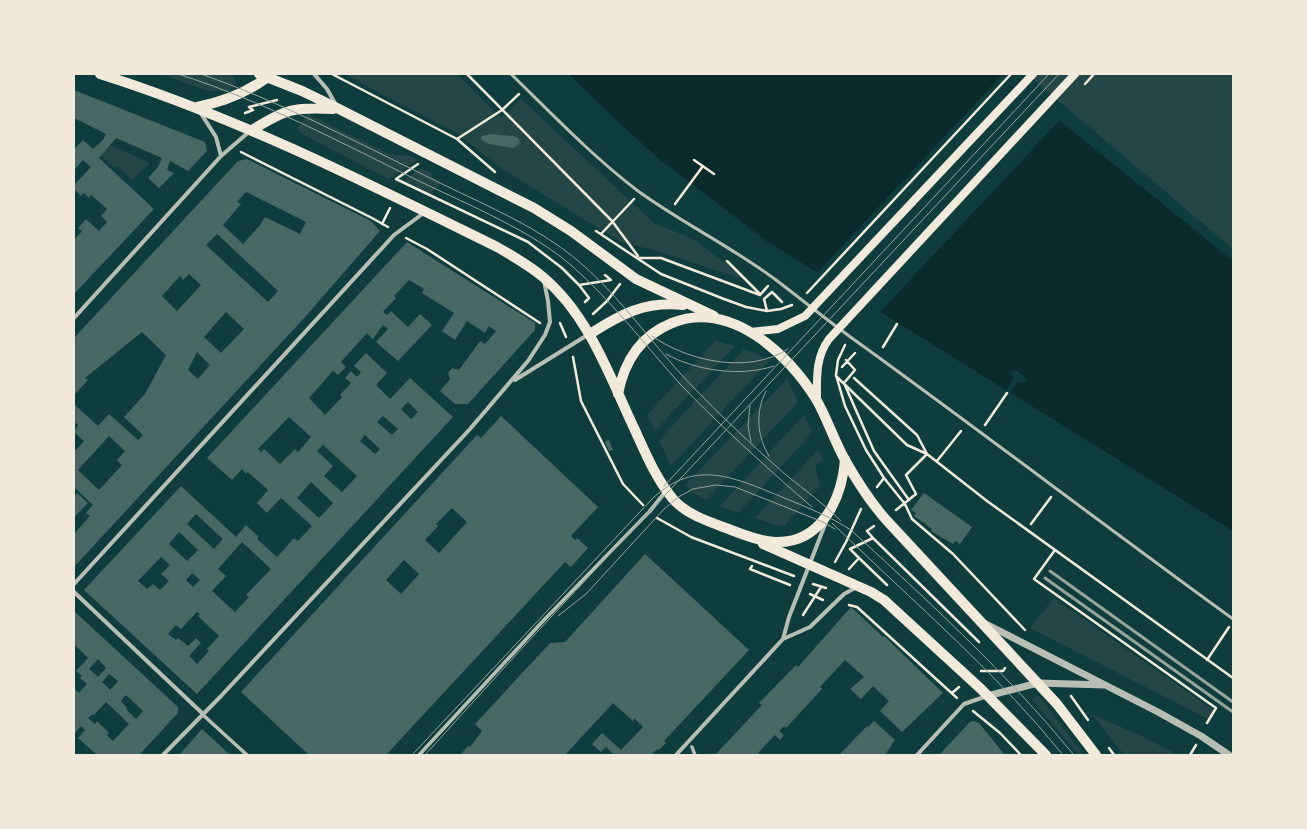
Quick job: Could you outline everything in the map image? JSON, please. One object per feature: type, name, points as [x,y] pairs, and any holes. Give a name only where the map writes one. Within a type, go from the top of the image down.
[{"type":"main road","points":[[100,74],[196,107],[322,161],[497,247],[543,276],[575,310],[583,322],[642,445],[674,500],[688,511],[706,521],[745,536],[872,592],[895,609],[974,682],[1046,755]]},
{"type":"main road","points":[[749,332],[778,329],[805,316],[1032,74]]},
{"type":"main road","points":[[817,402],[818,362],[821,351],[829,339],[1075,74]]},
{"type":"main road","points":[[196,107],[218,103],[238,95],[266,75],[339,109],[534,208],[553,219],[628,274],[691,306],[749,332],[774,349],[786,361],[817,402],[845,459],[868,498],[885,519],[1057,704],[1096,755]]},
{"type":"main road","points":[[252,130],[279,113],[289,110],[315,108],[339,109]]},
{"type":"main road","points":[[590,334],[619,315],[636,309],[662,304],[691,306]]},
{"type":"main road","points":[[618,394],[620,380],[633,353],[642,342],[656,331],[674,322],[687,319],[714,318],[727,322]]},
{"type":"main road","points":[[745,536],[775,542],[796,539],[818,526],[830,510],[840,488],[845,459]]},
{"type":"street","points":[[314,74],[327,89],[339,109]]},
{"type":"street","points":[[196,107],[216,137],[221,156]]},
{"type":"street","points":[[74,318],[221,156],[252,130]]},
{"type":"street","points":[[74,584],[394,235],[425,212]]},
{"type":"street","points":[[163,755],[202,714],[222,696],[512,382],[528,361],[548,329],[550,314],[543,276]]},
{"type":"street","points":[[512,382],[590,334]]},
{"type":"street","points":[[418,755],[543,621],[650,511],[667,490]]},
{"type":"street","points":[[783,639],[799,589],[830,510]]},
{"type":"street","points":[[676,755],[783,639],[810,627],[832,604],[844,594],[859,586]]},
{"type":"street","points":[[74,592],[247,755]]},
{"type":"street","points":[[982,622],[1108,685],[1195,732],[1229,755]]},
{"type":"street","points":[[917,755],[964,704],[987,696],[1038,683],[1108,685]]},
{"type":"street","points":[[692,747],[695,755]]},
{"type":"lane","points":[[511,74],[610,168],[640,192],[738,253],[1233,621]]},
{"type":"path","points":[[332,74],[457,139],[502,110],[525,88]]},
{"type":"path","points":[[467,74],[612,221],[640,258]]},
{"type":"path","points":[[803,297],[1011,74]]},
{"type":"path","points":[[233,122],[243,114],[253,110],[249,107],[280,99],[274,96],[289,86]]},
{"type":"path","points":[[694,160],[714,174]]},
{"type":"path","points":[[419,164],[396,179],[528,242],[562,268],[579,285],[589,298],[560,323],[565,336],[607,301],[640,258]]},
{"type":"path","points":[[670,211],[703,166]]},
{"type":"path","points":[[601,234],[640,192]]},
{"type":"path","points":[[579,285],[611,280],[600,270],[619,245],[662,274],[746,307],[768,311],[781,309],[792,305],[797,301]]},
{"type":"path","points":[[640,258],[661,258],[760,295]]},
{"type":"path","points":[[768,311],[764,299],[772,292],[782,302]]},
{"type":"path","points":[[877,356],[897,324]]},
{"type":"path","points":[[842,367],[846,361],[862,346]]},
{"type":"path","points":[[841,350],[836,375],[845,406],[866,450],[884,478],[905,504]]},
{"type":"path","points":[[844,383],[855,370],[846,361]]},
{"type":"path","points":[[836,375],[907,445],[927,454],[987,501],[1233,678]]},
{"type":"path","points":[[854,378],[917,434],[927,454]]},
{"type":"path","points":[[844,383],[874,451],[909,500]]},
{"type":"path","points":[[980,432],[1007,393]]},
{"type":"path","points":[[937,462],[961,431]]},
{"type":"path","points":[[927,454],[906,475],[916,494],[905,504],[867,531],[981,644]]},
{"type":"path","points":[[821,587],[846,542],[858,512],[884,478]]},
{"type":"path","points":[[1031,524],[1052,495]]},
{"type":"path","points":[[841,578],[859,558],[850,549],[873,538]]},
{"type":"path","points":[[1055,550],[1034,579],[1216,708],[1207,723]]},
{"type":"path","points":[[752,566],[750,569],[832,604],[850,605],[857,608],[964,704],[1000,733],[1021,755]]},
{"type":"path","points":[[1207,660],[1233,621]]},
{"type":"path","points":[[952,693],[956,688],[984,679],[978,672],[982,670],[1003,671],[1010,663],[1020,663]]},
{"type":"path","points":[[1001,664],[1005,668]]},
{"type":"shaded area","points":[[163,74],[232,74],[236,83],[230,91],[212,91],[195,87]]},
{"type":"shaded area","points":[[344,74],[457,74],[501,118],[521,99],[654,223],[693,239],[749,281],[654,250],[623,243],[502,169],[458,134]]},
{"type":"shaded area","points":[[569,74],[1002,74],[1233,261],[1233,531],[768,242],[658,158]]},
{"type":"shaded area","points":[[1027,74],[1233,74],[1233,249]]},
{"type":"shaded area","points":[[308,114],[387,153],[409,156],[418,160],[389,179],[302,134],[298,128]]},
{"type":"shaded area","points":[[110,145],[150,163],[132,180],[117,166],[115,168],[101,156]]},
{"type":"shaded area","points":[[421,168],[432,173],[431,177],[441,182],[431,194],[404,180]]},
{"type":"shaded area","points":[[715,341],[735,346],[655,431],[647,415]]},
{"type":"shaded area","points":[[744,349],[756,353],[769,361],[671,466],[659,440]]},
{"type":"shaded area","points":[[787,379],[798,402],[706,500],[694,493],[685,485]]},
{"type":"shaded area","points":[[804,415],[812,433],[738,513],[720,506]]},
{"type":"shaded area","points":[[818,450],[824,461],[815,465],[820,486],[784,526],[774,525],[755,518]]},
{"type":"shaded area","points":[[1054,598],[1213,710],[1208,719],[1030,628]]},
{"type":"shaded area","points":[[1036,696],[1039,696],[1084,755],[1079,755],[1032,700]]},
{"type":"shaded area","points":[[1093,715],[1140,735],[1178,755],[1124,755]]},
{"type":"pier","points":[[1003,74],[1061,119],[879,313],[816,274]]},
{"type":"pier","points":[[1011,371],[1017,371],[1024,376],[1027,382],[1021,383],[1018,381],[1009,394],[1005,392],[1014,378]]},
{"type":"building","points":[[74,90],[205,142],[207,151],[188,171],[170,161],[167,170],[174,173],[159,188],[148,178],[158,167],[162,158],[116,138],[99,158],[154,209],[74,294],[74,240],[82,231],[78,228],[86,219],[99,231],[107,222],[101,216],[107,209],[91,195],[89,198],[84,193],[81,196],[74,189],[74,185],[91,167],[83,160],[74,170],[74,149],[83,140],[93,149],[103,140],[106,134],[74,118]]},
{"type":"building","points":[[491,134],[514,136],[519,139],[520,143],[513,148],[489,144],[481,140],[482,136]]},
{"type":"building","points":[[247,159],[371,221],[380,231],[306,316],[74,567],[74,534],[90,516],[86,513],[93,505],[74,487],[74,448],[76,450],[84,441],[74,432],[78,425],[74,422],[74,404],[98,426],[109,414],[138,440],[143,435],[124,417],[145,394],[166,355],[142,332],[85,378],[88,380],[74,395],[74,338],[238,161]],"holes":[[[246,192],[306,222],[300,234],[265,217],[261,224],[243,244],[223,225],[241,204],[237,202]],[[217,234],[278,291],[268,302],[206,245]],[[189,274],[201,285],[177,311],[162,296],[180,276],[183,280]],[[226,312],[244,329],[221,353],[204,337]],[[197,352],[210,365],[198,379],[188,370]],[[109,436],[125,451],[117,460],[122,465],[99,490],[78,470]]]},
{"type":"building","points":[[407,242],[535,323],[535,330],[468,404],[455,404],[440,391],[450,379],[448,373],[452,368],[459,370],[480,341],[485,344],[496,331],[489,326],[485,333],[467,321],[455,340],[442,331],[454,313],[422,293],[424,289],[409,280],[394,296],[396,298],[383,312],[387,315],[391,311],[408,327],[420,314],[432,325],[398,361],[376,342],[388,329],[383,325],[373,339],[367,333],[341,362],[346,367],[338,375],[333,371],[309,398],[325,415],[342,397],[340,395],[351,383],[345,378],[351,371],[357,377],[361,372],[354,366],[366,353],[387,373],[376,385],[390,399],[410,378],[453,417],[197,694],[84,590],[181,486],[236,537],[246,525],[259,537],[257,539],[277,557],[294,538],[298,541],[312,526],[281,498],[267,513],[257,503],[268,490],[248,472],[246,474],[242,469],[232,480],[207,458]],"holes":[[[408,402],[418,412],[411,419],[401,409]],[[383,416],[398,429],[392,435],[377,422]],[[289,417],[311,437],[298,452],[295,449],[280,464],[264,449],[261,452],[258,449]],[[365,435],[380,449],[375,454],[360,441]],[[323,445],[357,476],[342,492],[324,476],[333,466],[317,451]],[[311,482],[333,503],[319,518],[297,498]],[[196,514],[223,539],[214,549],[187,524]],[[179,532],[198,550],[187,561],[169,544]],[[242,542],[271,569],[246,595],[249,597],[235,612],[212,591],[226,576],[218,569]],[[161,557],[170,565],[161,574],[169,581],[160,590],[153,584],[147,589],[138,581]],[[192,573],[200,580],[193,587],[186,580]],[[197,612],[200,614],[198,616],[219,636],[207,649],[209,651],[197,664],[189,656],[201,643],[196,638],[188,646],[178,638],[176,640],[168,634],[176,625],[181,629]]]},
{"type":"building","points":[[501,416],[598,507],[571,536],[575,540],[577,538],[588,548],[571,567],[565,562],[386,755],[309,755],[241,692],[477,435],[481,438]],"holes":[[[452,508],[467,522],[439,553],[425,540],[438,526],[436,524]],[[404,560],[419,574],[401,594],[386,580]]]},
{"type":"building","points":[[609,440],[613,450],[609,451],[605,442]]},
{"type":"building","points":[[77,493],[88,503],[74,517],[74,497]]},
{"type":"building","points":[[924,493],[972,527],[960,544],[955,541],[953,544],[931,531],[932,529],[914,516],[916,513],[911,510]]},
{"type":"building","points":[[645,554],[749,650],[664,741],[666,743],[651,755],[614,755],[606,747],[601,752],[592,744],[602,733],[621,750],[643,727],[634,718],[633,721],[613,703],[565,755],[460,755],[468,746],[470,747],[482,731],[475,724],[550,643],[565,642]]},
{"type":"building","points":[[851,607],[883,637],[884,636],[943,693],[902,732],[880,711],[889,701],[873,686],[861,699],[850,689],[864,677],[845,660],[820,687],[822,689],[786,728],[784,726],[779,731],[784,735],[780,740],[775,735],[758,753],[761,755],[715,755],[762,705],[759,703],[796,665],[798,667]]},
{"type":"building","points":[[74,611],[178,707],[178,713],[139,755],[97,755],[78,738],[85,730],[81,726],[74,734],[74,688],[79,693],[87,684],[80,678],[82,676],[76,671],[88,658],[74,644]],"holes":[[[98,659],[106,668],[98,677],[89,669]],[[109,674],[118,681],[110,690],[102,682]],[[126,695],[143,711],[136,719],[126,709],[127,708],[121,701]],[[106,702],[129,724],[113,741],[107,735],[109,733],[97,721],[95,724],[88,718],[93,714],[94,715]]]},
{"type":"building","points":[[874,721],[895,740],[885,755],[839,755],[867,726],[868,727]]},
{"type":"building","points":[[974,721],[979,723],[1005,755],[939,755],[970,722]]},
{"type":"building","points":[[202,729],[228,753],[231,755],[179,755]]},
{"type":"tram line","points":[[178,74],[241,97],[332,138],[479,209],[519,230],[556,253],[601,294],[680,384],[701,405],[736,439],[812,507]]},
{"type":"tram line","points":[[201,74],[259,96],[343,135],[514,219],[531,228],[563,249],[599,280],[678,371],[716,410],[786,475],[841,521]]},
{"type":"tram line","points":[[664,486],[1049,74]]},
{"type":"tram line","points":[[425,755],[523,647],[1059,74]]},
{"type":"tram line","points":[[652,336],[666,345],[683,352],[718,362],[737,363],[755,361],[772,357],[788,349]]},
{"type":"tram line","points":[[666,354],[691,365],[733,372],[774,366]]},
{"type":"tram line","points":[[766,391],[760,408],[759,424],[762,440],[769,456]]},
{"type":"tram line","points":[[750,405],[748,426],[751,442]]},
{"type":"tram line","points":[[412,755],[653,498],[669,486],[685,478],[700,475],[716,475],[732,478],[817,512],[851,530],[938,611],[994,666],[1022,695],[1074,755]]},
{"type":"tram line","points":[[558,616],[586,594],[664,509],[680,496],[693,489],[716,485],[735,487],[823,522],[835,529]]},
{"type":"tram line","points":[[832,523],[859,549]]},
{"type":"tram line","points":[[855,545],[989,673],[1063,755]]},
{"type":"railway","points":[[1050,571],[1233,702]]},
{"type":"railway","points":[[1045,578],[1233,712]]}]
